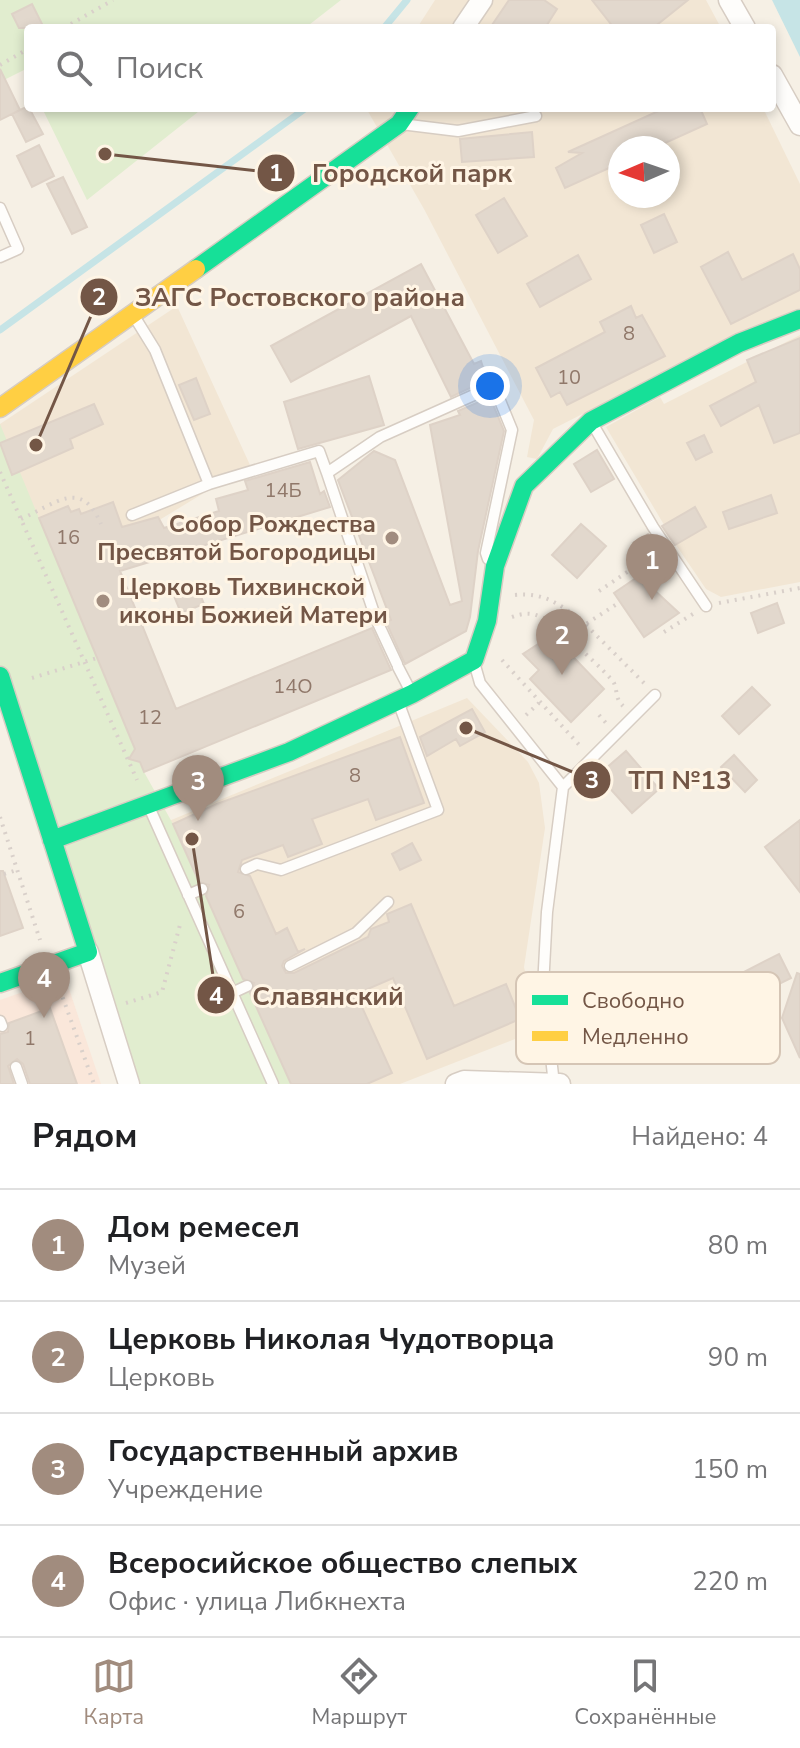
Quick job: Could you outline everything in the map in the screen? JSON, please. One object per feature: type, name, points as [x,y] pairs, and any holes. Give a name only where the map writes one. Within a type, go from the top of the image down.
[{"type":"street","points":[[466,24],[482,0]]},
{"type":"street","points":[[729,0],[743,24]]},
{"type":"street","points":[[776,82],[800,125]]},
{"type":"street","points":[[0,408],[399,124],[407,112]]},
{"type":"street","points":[[52,840],[289,752],[405,698],[474,660],[494,624],[495,566],[524,486],[591,421],[739,343],[800,319]]},
{"type":"street","points":[[1,684],[129,1084]]},
{"type":"street","points":[[0,983],[88,952]]},
{"type":"street","points":[[456,1084],[464,1081],[557,1084]]},
{"type":"lane","points":[[399,124],[458,131],[536,116]]},
{"type":"lane","points":[[0,208],[18,249],[0,257]]},
{"type":"lane","points":[[133,314],[155,350],[209,484]]},
{"type":"lane","points":[[327,473],[380,437],[494,386],[512,430],[486,553],[495,566]]},
{"type":"lane","points":[[591,421],[706,606]]},
{"type":"lane","points":[[132,515],[209,484],[319,451],[376,619],[398,666],[438,810],[281,870],[257,864],[246,869]]},
{"type":"lane","points":[[474,660],[480,683],[563,787]]},
{"type":"lane","points":[[544,972],[547,912],[563,787],[655,695]]},
{"type":"lane","points":[[148,805],[273,1084]]},
{"type":"lane","points":[[188,895],[202,889]]},
{"type":"lane","points":[[290,966],[356,933],[388,902]]},
{"type":"lane","points":[[232,993],[247,986]]},
{"type":"lane","points":[[554,1064],[557,1084]]},
{"type":"lane","points":[[16,1067],[22,1084]]},
{"type":"path","points":[[71,24],[109,1]]},
{"type":"path","points":[[0,65],[24,51]]},
{"type":"path","points":[[0,472],[148,805]]},
{"type":"path","points":[[21,519],[72,497],[84,497],[91,502],[101,524]]},
{"type":"path","points":[[599,591],[666,546]]},
{"type":"path","points":[[664,632],[706,606],[800,588]]},
{"type":"path","points":[[494,624],[498,605],[514,595],[532,593],[555,600],[586,624],[655,695]]},
{"type":"path","points":[[586,624],[620,602]]},
{"type":"path","points":[[494,624],[524,613],[541,616],[614,683],[616,699],[633,717]]},
{"type":"path","points":[[499,653],[504,665],[592,758]]},
{"type":"path","points":[[32,678],[97,658]]},
{"type":"path","points":[[521,720],[539,703]]},
{"type":"path","points":[[0,817],[41,939]]},
{"type":"path","points":[[4,874],[18,869]]},
{"type":"path","points":[[125,1003],[162,992],[188,895]]},
{"type":"path","points":[[59,986],[94,1084]]},
{"type":"shaded area","points":[[435,0],[706,0],[719,24],[420,24]]},
{"type":"shaded area","points":[[368,112],[765,112],[800,184],[800,308],[720,344],[553,429],[537,459],[527,457],[534,420],[424,209]]},
{"type":"shaded area","points":[[177,306],[250,465],[105,553],[52,572],[0,451],[0,424]]},
{"type":"shaded area","points":[[800,335],[800,582],[721,597],[706,589],[676,545],[606,427],[660,397],[664,404]]},
{"type":"shaded area","points":[[467,698],[528,762],[539,783],[545,828],[525,972],[516,972],[516,1039],[400,1084],[281,1084],[164,823]]},
{"type":"shaded area","points":[[60,979],[67,983],[101,1084],[0,1084],[0,1000]]},
{"type":"green space","points":[[0,0],[341,0],[310,24],[24,24],[24,70],[0,82]]},
{"type":"green space","points":[[44,112],[198,112],[87,200]]},
{"type":"green space","points":[[0,424],[144,772],[173,824],[291,1084],[129,1084],[0,676]]},
{"type":"water","points":[[772,0],[800,0],[800,57]]},
{"type":"building","points":[[509,0],[544,0],[557,9],[548,24],[493,24]]},
{"type":"building","points":[[592,0],[688,0],[658,24],[611,24]]},
{"type":"building","points":[[32,4],[42,24],[24,24],[24,28],[19,28],[12,14]]},
{"type":"building","points":[[0,69],[20,110],[0,120]]},
{"type":"building","points":[[24,108],[24,112],[31,112],[43,134],[26,142],[12,114]]},
{"type":"building","points":[[656,112],[702,112],[707,124],[680,136],[608,136],[608,168],[565,188],[556,168],[582,153],[568,152]]},
{"type":"building","points":[[532,132],[534,157],[462,162],[460,139]]},
{"type":"building","points":[[39,145],[54,176],[32,187],[17,156]]},
{"type":"building","points":[[63,177],[87,227],[72,234],[47,184]]},
{"type":"building","points":[[504,198],[527,236],[498,253],[476,215]]},
{"type":"building","points":[[664,214],[677,242],[654,253],[641,225]]},
{"type":"building","points":[[728,252],[742,280],[793,254],[800,269],[800,290],[731,324],[701,267]]},
{"type":"building","points":[[578,255],[591,279],[540,307],[527,284]]},
{"type":"building","points":[[421,264],[474,364],[481,361],[487,380],[451,397],[411,316],[291,382],[271,346]]},
{"type":"building","points":[[631,306],[636,318],[642,315],[665,356],[567,405],[560,392],[551,397],[536,368],[605,332],[600,322]]},
{"type":"building","points":[[800,338],[800,433],[774,443],[759,405],[721,426],[710,406],[756,382],[747,360]]},
{"type":"building","points":[[369,376],[384,425],[298,449],[284,402]]},
{"type":"building","points":[[196,378],[210,414],[194,420],[179,385]]},
{"type":"building","points":[[490,397],[504,431],[478,551],[466,631],[405,664],[386,622],[391,620],[338,480],[374,451],[395,460],[450,605],[462,601],[430,425],[460,415],[458,411]]},
{"type":"building","points":[[94,404],[103,424],[70,439],[73,448],[12,475],[0,443]]},
{"type":"building","points":[[704,435],[712,452],[696,460],[687,443]]},
{"type":"building","points":[[597,450],[614,479],[591,492],[574,464]]},
{"type":"building","points":[[310,462],[320,494],[324,491],[330,507],[120,571],[176,709],[372,628],[391,670],[144,772],[140,762],[129,759],[135,749],[39,518],[68,506],[71,512],[79,509],[81,514],[113,502],[122,527],[158,517],[164,528],[219,511],[216,499],[248,490],[245,481]]},
{"type":"building","points":[[771,495],[777,513],[729,529],[723,512]]},
{"type":"building","points":[[695,507],[706,527],[675,545],[662,526]]},
{"type":"building","points":[[581,524],[606,546],[577,578],[552,555]]},
{"type":"building","points":[[648,534],[661,554],[645,563],[633,543]]},
{"type":"building","points":[[639,576],[679,613],[644,637],[614,593]]},
{"type":"building","points":[[195,582],[204,604],[181,613],[172,591]]},
{"type":"building","points":[[777,603],[784,623],[758,633],[751,613]]},
{"type":"building","points":[[552,635],[604,689],[571,722],[530,679],[539,670],[523,654]]},
{"type":"building","points":[[752,687],[770,705],[739,734],[722,716]]},
{"type":"building","points":[[472,709],[485,732],[460,746],[456,739],[427,756],[420,737]]},
{"type":"building","points":[[400,737],[424,803],[376,820],[368,799],[312,819],[322,844],[288,857],[283,845],[242,860],[238,872],[250,876],[276,934],[287,928],[298,952],[305,949],[284,961],[282,966],[286,973],[294,973],[368,937],[371,929],[389,922],[387,914],[411,904],[454,1006],[506,984],[516,1009],[516,1021],[427,1059],[393,978],[356,994],[392,1073],[367,1084],[291,1084],[250,993],[254,983],[243,979],[206,896],[209,885],[199,882],[173,824],[217,804]]},
{"type":"building","points":[[626,751],[659,789],[632,813],[598,775]]},
{"type":"building","points":[[734,755],[757,780],[745,792],[721,767]]},
{"type":"building","points":[[800,820],[800,892],[765,847]]},
{"type":"building","points":[[412,843],[421,860],[400,870],[392,854]]},
{"type":"building","points":[[0,871],[3,871],[23,928],[0,936]]},
{"type":"building","points":[[779,954],[791,978],[780,984],[780,972],[744,972]]},
{"type":"building","points":[[797,973],[800,974],[800,1058],[782,1018]]},
{"type":"building","points":[[50,1008],[77,1084],[30,1084],[23,1064],[17,1059],[8,1066],[14,1084],[0,1084],[0,1034],[8,1032],[9,1023]]},
{"type":"waterway","points":[[387,24],[407,0]]},
{"type":"waterway","points":[[0,330],[300,112]]},
{"type":"traffic: fast","points":[[196,269],[399,124],[407,112]]},
{"type":"traffic: fast","points":[[52,840],[289,752],[412,694],[474,660],[487,621],[495,566],[524,486],[591,421],[739,343],[800,319]]},
{"type":"traffic: fast","points":[[0,676],[88,952],[0,983]]},
{"type":"traffic: slow","points":[[0,408],[196,269]]},
{"type":"place","name":"Городской парк","points":[[105,154]]},
{"type":"place","name":"ЗАГС Ростовского района","points":[[36,445]]},
{"type":"place","name":"Собор Рождества Пресвятой Богородицы","points":[[392,538]]},
{"type":"place","name":"Дом ремесел","points":[[652,600]]},
{"type":"place","name":"Церковь Тихвинской иконы Божией Матери","points":[[103,601]]},
{"type":"place","name":"Церковь Николая Чудотворца","points":[[562,675]]},
{"type":"place","name":"ТП №13","points":[[466,728]]},
{"type":"place","name":"Государственный архив","points":[[198,821]]},
{"type":"place","name":"Славянский","points":[[192,839]]},
{"type":"place","name":"Всеросийское общество слепых","points":[[44,1018]]}]
